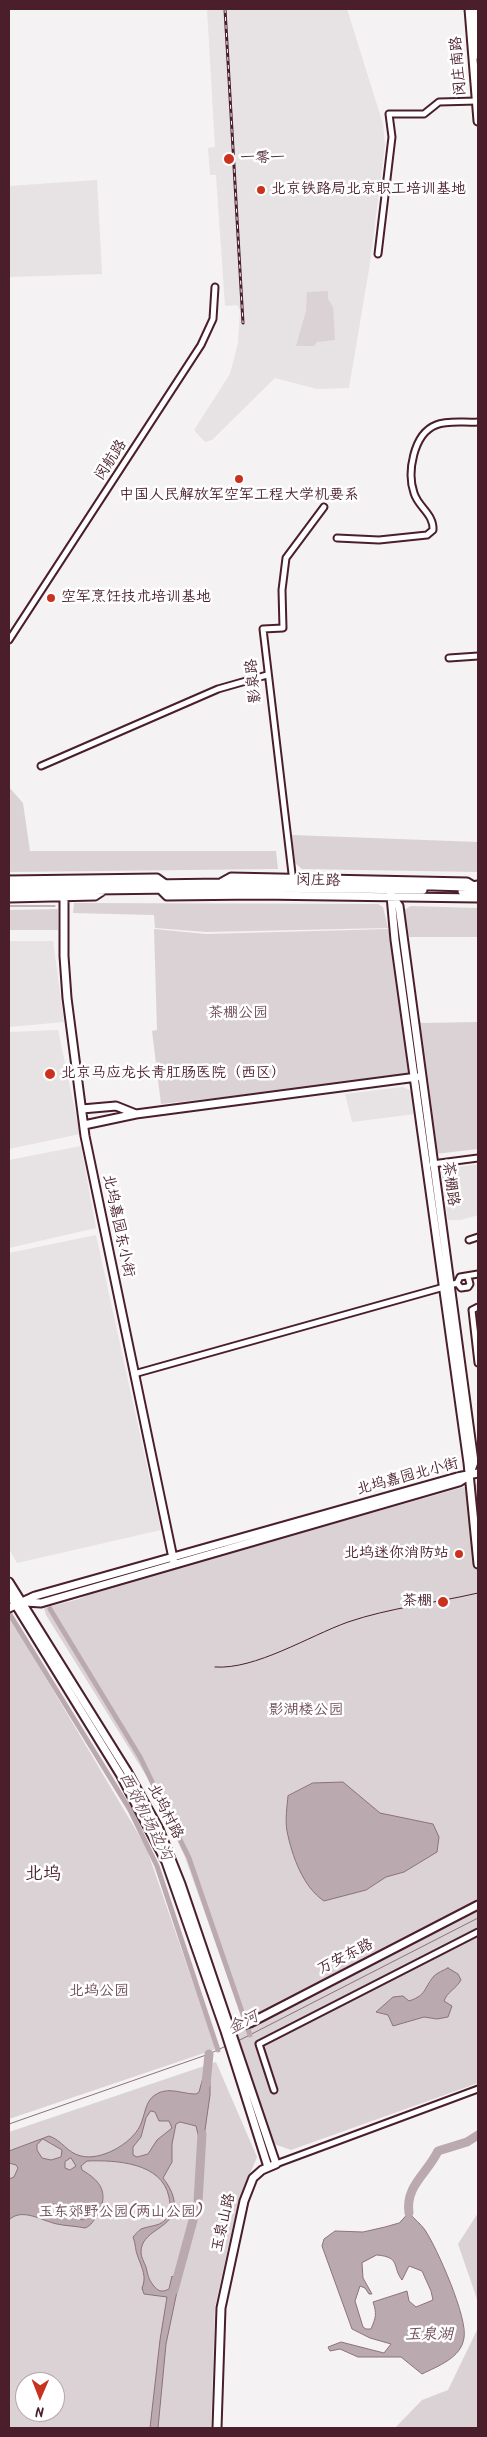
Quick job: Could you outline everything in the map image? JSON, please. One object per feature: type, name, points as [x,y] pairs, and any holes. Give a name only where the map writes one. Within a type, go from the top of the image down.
[{"type":"street","name":"闵庄南路","points":[[469,9],[478,120]]},
{"type":"street","name":"闵庄南路","points":[[474,9],[478,55]]},
{"type":"street","points":[[378,254],[392,137],[389,114],[424,114],[439,102],[477,101]]},
{"type":"street","name":"闵航路","points":[[9,640],[205,338],[213,319],[215,287]]},
{"type":"street","points":[[338,538],[379,540],[431,533],[433,530],[432,519],[414,493],[412,457],[414,450],[427,431],[435,425],[478,422]]},
{"type":"street","name":"影泉路","points":[[293,879],[267,675],[263,629],[283,628],[282,590],[286,558],[324,508]]},
{"type":"street","points":[[449,658],[478,656]]},
{"type":"street","points":[[41,766],[218,689],[267,675]]},
{"type":"street","name":"闵庄路","points":[[9,880],[156,878],[167,896],[391,890],[467,887],[472,884]]},
{"type":"street","name":"闵庄路","points":[[293,879],[478,898]]},
{"type":"street","name":"闵庄路","points":[[9,898],[221,882],[293,879],[472,884]]},
{"type":"street","name":"闵庄路","points":[[9,886],[162,886]]},
{"type":"street","name":"闵庄路","points":[[391,890],[478,891]]},
{"type":"street","name":"茶棚路","points":[[391,890],[399,906],[418,1077],[446,1286],[474,1462],[469,1476],[478,1564]]},
{"type":"street","name":"闵庄路","points":[[9,891],[64,894]]},
{"type":"street","name":"北坞嘉园东小街","points":[[64,894],[64,956],[67,998],[84,1125],[95,1190],[173,1561]]},
{"type":"street","points":[[84,1125],[136,1114],[418,1077]]},
{"type":"street","points":[[82,1109],[116,1106],[136,1114]]},
{"type":"street","points":[[430,1165],[478,1158]]},
{"type":"street","points":[[469,1240],[478,1237]]},
{"type":"street","points":[[134,1374],[457,1283],[460,1277],[478,1274]]},
{"type":"street","points":[[457,1283],[461,1288],[468,1287],[470,1284],[468,1277]]},
{"type":"street","points":[[478,1307],[472,1310],[478,1363]]},
{"type":"street","name":"北坞嘉园北小街","points":[[13,1606],[41,1603],[173,1561],[459,1482],[478,1473]]},
{"type":"street","name":"北坞村路","points":[[9,1582],[13,1606]]},
{"type":"street","name":"北坞村路","points":[[9,1594],[13,1606],[127,1771],[159,1829],[176,1868],[272,2165]]},
{"type":"street","name":"万安东路","points":[[227,2030],[250,2023],[478,1905]]},
{"type":"street","points":[[274,2090],[259,2044],[478,1932]]},
{"type":"street","name":"玉泉山路","points":[[217,2428],[221,2308],[247,2189],[253,2178],[272,2165],[478,2089]]},
{"type":"shaded area","points":[[207,9],[347,9],[383,124],[385,145],[370,263],[349,388],[317,389],[275,378],[212,440],[205,442],[194,430],[230,374],[238,343],[240,310],[237,305],[225,306],[216,175],[210,175],[208,148],[215,147]]},
{"type":"shaded area","points":[[97,180],[102,274],[9,277],[9,186]]},
{"type":"shaded area","points":[[9,941],[53,941],[64,1022],[9,1027]]},
{"type":"shaded area","points":[[58,1030],[80,1134],[9,1149],[9,1032]]},
{"type":"shaded area","points":[[403,1087],[413,1092],[415,1114],[352,1122],[345,1094]]},
{"type":"shaded area","points":[[81,1146],[96,1228],[9,1248],[9,1160]]},
{"type":"shaded area","points":[[478,1164],[478,1215],[461,1220],[448,1220],[441,1170]]},
{"type":"shaded area","points":[[96,1235],[161,1530],[17,1563],[9,1549],[9,1253]]},
{"type":"green space","points":[[328,291],[328,299],[333,307],[335,340],[317,342],[314,346],[296,346],[306,311],[307,292]]},
{"type":"green space","points":[[9,787],[23,803],[30,851],[276,851],[278,869],[9,872]]},
{"type":"green space","points":[[292,835],[478,842],[478,872],[302,869],[295,863]]},
{"type":"green space","points":[[74,903],[378,904],[383,907],[388,928],[206,932],[155,928],[154,915],[73,913]]},
{"type":"green space","points":[[411,906],[478,908],[478,937],[409,937],[404,910]]},
{"type":"green space","points":[[58,909],[58,930],[9,930],[9,910]]},
{"type":"green space","name":"茶棚公园","points":[[154,929],[206,934],[388,929],[421,1023],[478,1022],[478,1149],[435,1154],[423,1075],[161,1104],[152,1031],[157,1030]]},
{"type":"green space","name":"影湖楼公园","points":[[478,1483],[478,1903],[243,2021],[185,1857],[147,1777],[46,1615],[44,1608],[79,1599],[98,1590]]},
{"type":"green space","name":"北坞公园","points":[[11,1619],[146,1847],[216,2049],[9,2119],[9,1620]]},
{"type":"green space","points":[[478,1911],[478,2083],[291,2150],[274,2144],[237,2034]]},
{"type":"green space","name":"玉东郊野公园(两山公园)","points":[[216,2062],[257,2157],[245,2186],[232,2230],[215,2307],[211,2428],[9,2428],[9,2132]]},
{"type":"green space","points":[[478,2213],[478,2302],[458,2244]]},
{"type":"green space","points":[[478,2328],[478,2428],[395,2428],[422,2400],[448,2390]]},
{"type":"water","points":[[343,1782],[380,1813],[433,1824],[439,1837],[437,1852],[404,1872],[386,1877],[366,1890],[324,1901],[310,1888],[304,1879],[292,1851],[286,1827],[288,1796],[313,1783]]},
{"type":"water","points":[[448,1968],[458,1974],[461,1980],[444,2001],[452,2006],[448,2017],[437,2019],[424,2017],[393,2026],[388,2015],[376,2012],[393,1997],[403,1996],[409,2001],[415,1999],[424,1991],[434,1976]]},
{"type":"water","points":[[210,2073],[210,2095],[203,2144],[201,2147],[196,2126],[180,2122],[176,2124],[172,2144],[172,2162],[163,2178],[172,2193],[174,2210],[167,2222],[150,2234],[142,2245],[142,2258],[149,2278],[156,2289],[164,2291],[169,2289],[172,2276],[179,2282],[166,2344],[158,2428],[150,2428],[167,2297],[144,2294],[142,2288],[143,2272],[133,2237],[141,2229],[166,2220],[170,2209],[170,2202],[165,2185],[157,2176],[136,2166],[111,2161],[87,2161],[81,2166],[82,2170],[98,2183],[103,2194],[98,2214],[89,2226],[85,2228],[60,2225],[26,2215],[14,2216],[9,2220],[9,2179],[14,2177],[18,2168],[16,2165],[9,2163],[9,2151],[49,2136],[81,2156],[97,2156],[115,2150],[136,2133],[149,2101],[155,2095],[165,2091],[196,2094],[199,2092],[204,2074]],"holes":[[[151,2111],[155,2112],[159,2121],[169,2121],[172,2128],[157,2140],[148,2154],[137,2157],[133,2155],[133,2147],[141,2137],[146,2118]],[[43,2139],[62,2150],[61,2157],[51,2160],[42,2158],[37,2150],[37,2145]],[[71,2158],[76,2166],[70,2170],[65,2168],[65,2162]],[[48,2205],[84,2206],[87,2207],[88,2212],[83,2220],[52,2214],[48,2211]]]},
{"type":"water","name":"玉泉湖","points":[[409,2213],[425,2230],[437,2252],[457,2300],[464,2328],[462,2345],[454,2356],[422,2374],[401,2357],[358,2357],[340,2349],[330,2351],[328,2347],[341,2342],[384,2353],[391,2344],[370,2338],[352,2329],[322,2246],[324,2239],[335,2231],[363,2232],[399,2223]],"holes":[[[377,2255],[393,2260],[402,2280],[409,2266],[422,2271],[433,2300],[416,2307],[409,2301],[407,2291],[373,2302],[375,2318],[371,2329],[366,2329],[363,2327],[355,2301],[360,2286],[365,2288],[369,2294],[372,2294],[363,2278],[362,2263]]]},
{"type":"waterway","points":[[9,906],[55,906]]},
{"type":"waterway","points":[[50,1609],[140,1757],[189,1858],[250,2035]]},
{"type":"waterway","name":"西郊机场边沟","points":[[9,1613],[130,1810],[157,1866],[218,2050]]},
{"type":"waterway","name":"金河","points":[[236,2042],[478,1918]]},
{"type":"waterway","name":"金河","points":[[9,2124],[209,2054],[226,2046]]},
{"type":"waterway","points":[[206,2084],[209,2054]]},
{"type":"waterway","points":[[174,2290],[198,2202],[202,2134]]},
{"type":"waterway","points":[[409,2213],[410,2195],[438,2151],[467,2142],[478,2135]]},
{"type":"tram line","points":[[215,1667],[231,1667],[264,1658],[333,1628],[364,1617],[478,1593]]},
{"type":"railway","points":[[225,9],[243,323]]},
{"type":"place","name":"一零一","points":[[229,159]]},
{"type":"place","name":"北京铁路局北京职工培训基地","points":[[261,190]]},
{"type":"place","name":"中国人民解放军空军工程大学机要系","points":[[239,479]]},
{"type":"place","name":"空军烹饪技术培训基地","points":[[51,598]]},
{"type":"place","name":"北京马应龙长青肛肠医院（西区）","points":[[50,1074]]},
{"type":"place","name":"北坞迷你消防站","points":[[459,1554]]},
{"type":"place","name":"茶棚","points":[[443,1602]]},
{"type":"district","name":"北坞","points":[[43,1876]]}]
